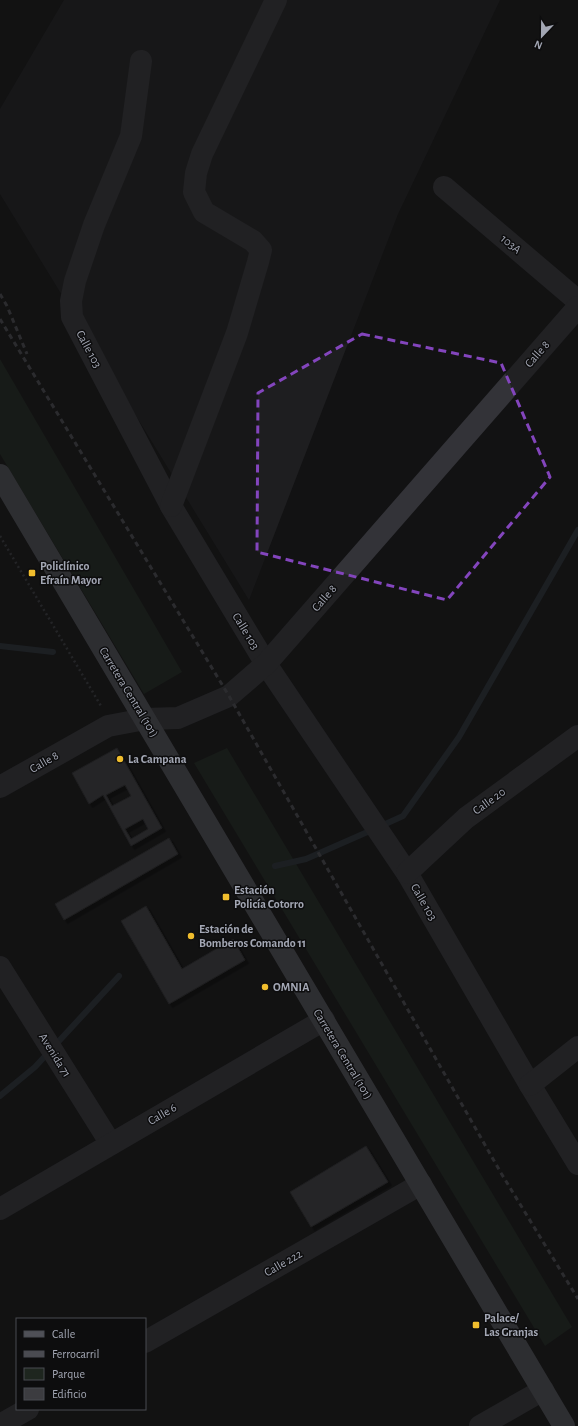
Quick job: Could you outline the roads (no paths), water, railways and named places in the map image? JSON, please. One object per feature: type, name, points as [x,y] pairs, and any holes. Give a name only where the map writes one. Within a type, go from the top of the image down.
[{"type":"main road","name":"Carretera Central (101)","points":[[0,475],[564,1426]]},
{"type":"street","points":[[171,506],[237,333],[261,250],[253,241],[204,212],[194,192],[196,173],[202,154],[276,0]]},
{"type":"street","name":"Calle 103","points":[[141,61],[131,136],[94,226],[75,281],[71,301],[72,317],[171,506],[266,664],[407,873],[530,1085],[578,1164]]},
{"type":"street","name":"103A","points":[[444,187],[578,301]]},
{"type":"street","name":"Calle 8","points":[[0,787],[108,726],[145,719],[178,718],[229,696],[266,664],[578,307]]},
{"type":"street","name":"Calle 20","points":[[407,873],[466,818],[578,736]]},
{"type":"street","name":"Avenida 71","points":[[0,967],[111,1144]]},
{"type":"street","name":"Calle 6","points":[[0,1209],[324,1020]]},
{"type":"street","points":[[530,1085],[578,1047]]},
{"type":"street","name":"Calle 222","points":[[146,1341],[421,1184]]},
{"type":"street","points":[[480,1426],[543,1390]]},
{"type":"street","points":[[0,1425],[26,1410]]},
{"type":"waterway","points":[[381,826],[403,816],[459,737],[578,530]]},
{"type":"waterway","points":[[0,646],[53,652]]},
{"type":"waterway","points":[[275,866],[306,859],[372,830]]},
{"type":"waterway","points":[[0,1096],[35,1067],[119,976]]},
{"type":"railway","points":[[0,294],[7,306],[27,354]]},
{"type":"railway","points":[[0,319],[229,696],[501,1173],[578,1299]]},
{"type":"place","name":"Policlínico Efraín Mayor","points":[[32,573]]},
{"type":"place","name":"La Campana","points":[[120,759]]},
{"type":"place","name":"Estación Policía Cotorro","points":[[226,897]]},
{"type":"place","name":"Estación de Bomberos Comando 11","points":[[191,936]]},
{"type":"place","name":"OMNIA","points":[[265,987]]},
{"type":"place","name":"Palace/ Las Granjas","points":[[476,1325]]}]
